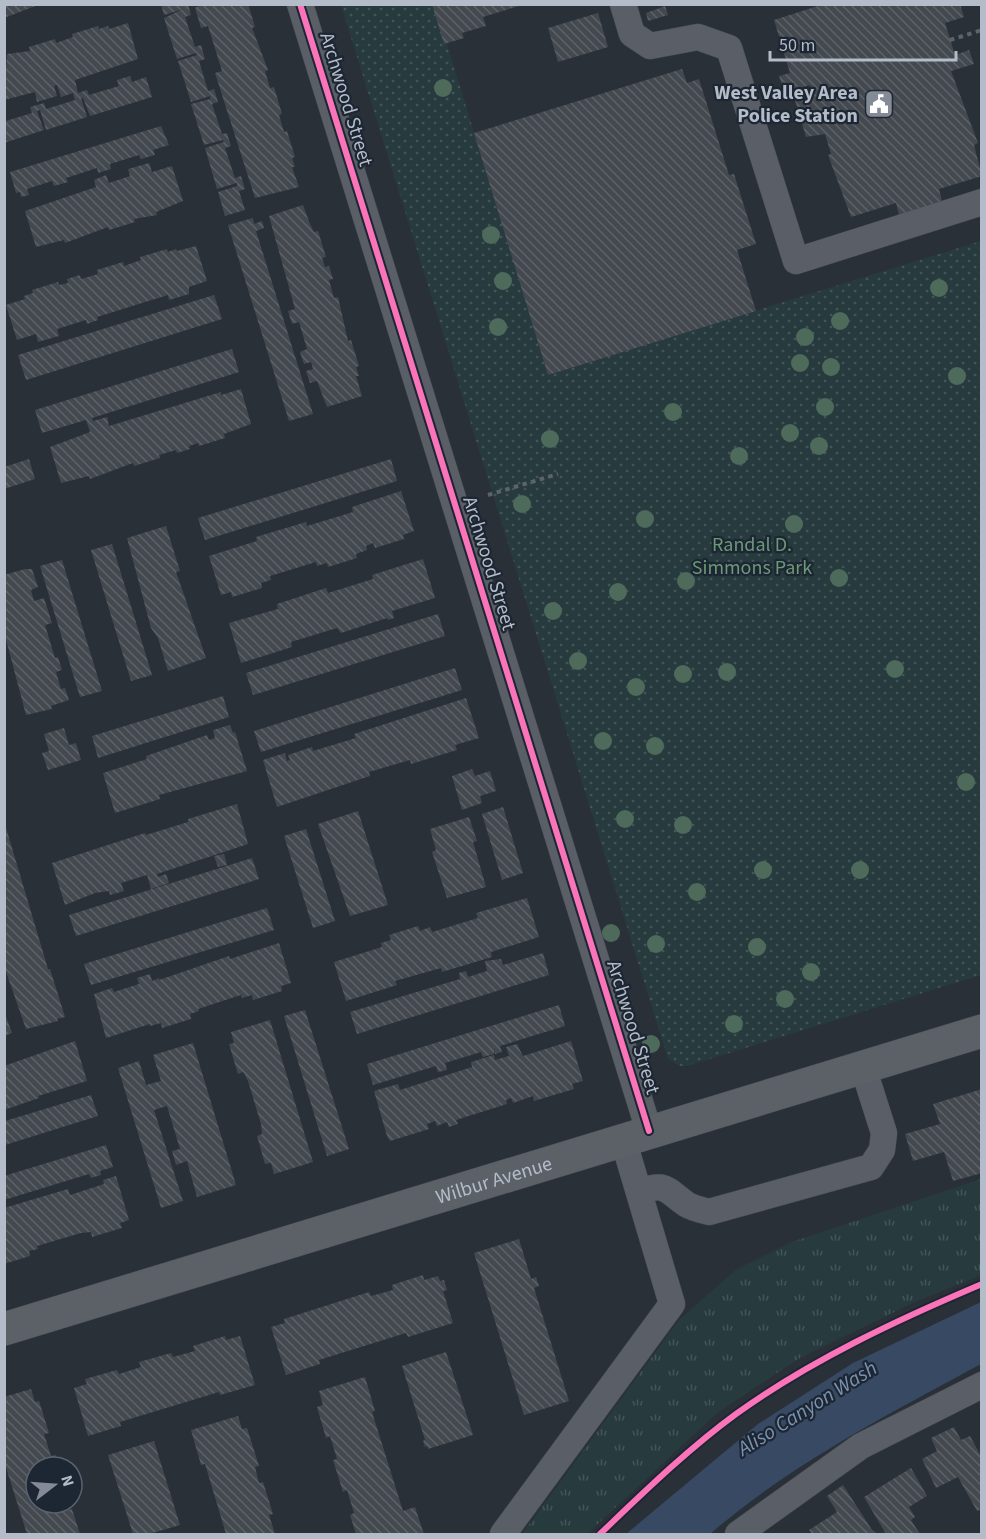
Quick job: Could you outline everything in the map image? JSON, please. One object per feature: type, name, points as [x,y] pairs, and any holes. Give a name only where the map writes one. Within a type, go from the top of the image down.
[{"type":"main road","name":"Wilbur Avenue","points":[[4,1329],[981,1031]]},
{"type":"street","name":"Archwood Street","points":[[300,4],[636,1135],[639,1192],[672,1304],[502,1534]]},
{"type":"street","points":[[623,4],[632,34],[650,46],[698,37],[729,48],[796,261],[981,202]]},
{"type":"street","points":[[639,1192],[656,1186],[669,1189],[687,1205],[709,1212],[871,1167],[882,1150],[884,1133],[863,1067]]},
{"type":"street","points":[[738,1534],[861,1446],[981,1385]]},
{"type":"path","points":[[950,40],[981,30]]},
{"type":"path","points":[[488,495],[558,474]]},
{"type":"green space","name":"Randal D. Simmons Park","points":[[341,5],[435,5],[548,375],[981,241],[981,975],[687,1066],[681,1066],[668,1059]]},
{"type":"green space","points":[[981,1179],[981,1275],[915,1302],[798,1359],[717,1413],[587,1534],[522,1534],[679,1320],[737,1269],[792,1242]]},
{"type":"water","name":"Aliso Canyon Wash","points":[[981,1302],[981,1364],[875,1422],[807,1463],[773,1485],[710,1534],[626,1534],[758,1424],[853,1363]]},
{"type":"building","points":[[4,4],[38,4],[38,5],[4,18]]},
{"type":"building","points":[[161,4],[188,4],[191,15],[185,17],[195,47],[201,45],[205,59],[199,61],[208,91],[214,89],[218,102],[212,104],[222,134],[227,133],[231,146],[225,148],[235,178],[241,176],[245,189],[239,191],[245,210],[225,216],[218,192],[237,186],[237,183],[217,189],[205,148],[224,142],[223,140],[204,145],[191,104],[210,99],[210,96],[191,102],[178,61],[197,55],[196,53],[177,59],[164,18],[183,9],[164,15]]},
{"type":"building","points":[[202,4],[248,4],[255,27],[252,28],[268,70],[265,71],[270,88],[274,87],[282,114],[279,115],[284,132],[287,131],[295,157],[292,158],[295,167],[292,167],[299,187],[255,198],[215,73],[222,71],[208,26],[201,28],[195,8]]},
{"type":"building","points":[[432,4],[522,5],[483,17],[486,26],[462,33],[464,38],[444,44]]},
{"type":"building","name":"West Valley Area Police Station","points":[[824,4],[960,4],[964,17],[945,23],[955,55],[969,50],[974,64],[951,71],[978,143],[974,145],[982,176],[939,189],[942,201],[899,215],[896,203],[851,217],[828,155],[831,154],[825,134],[806,137],[794,97],[811,89],[810,85],[784,93],[779,76],[790,73],[774,20]]},
{"type":"building","points":[[665,6],[668,15],[648,21],[646,13]]},
{"type":"building","points":[[598,13],[608,47],[558,62],[548,28]]},
{"type":"building","points":[[128,23],[138,59],[75,80],[78,93],[87,90],[89,95],[119,86],[117,80],[130,76],[132,82],[146,77],[152,97],[90,116],[81,98],[87,117],[46,130],[40,110],[37,111],[44,130],[4,143],[4,116],[6,121],[32,113],[30,107],[44,103],[46,109],[75,100],[73,93],[61,97],[57,85],[54,86],[57,96],[37,102],[35,92],[4,100],[7,54],[30,51],[29,47],[55,39],[56,43],[73,37],[72,34],[98,26],[99,29],[108,26],[109,29]]},
{"type":"building","points":[[682,69],[687,83],[699,79],[729,175],[734,174],[756,244],[737,250],[756,311],[548,375],[474,133]]},
{"type":"building","points":[[161,126],[169,145],[153,150],[155,155],[141,159],[139,155],[110,164],[111,169],[98,173],[97,168],[66,178],[68,182],[54,186],[52,181],[27,189],[29,195],[21,197],[20,192],[16,193],[10,172]]},
{"type":"building","points":[[149,163],[152,172],[172,166],[183,201],[156,212],[157,215],[134,219],[135,222],[109,230],[108,227],[65,243],[64,240],[36,247],[25,211],[96,187],[94,180],[106,175],[109,183],[130,176],[128,169]]},
{"type":"building","points":[[303,205],[314,232],[318,231],[326,257],[322,258],[325,267],[329,266],[333,279],[329,280],[334,298],[338,297],[348,341],[351,340],[359,366],[356,367],[359,376],[356,376],[362,396],[327,407],[317,381],[310,383],[306,371],[313,369],[311,362],[304,364],[300,352],[307,349],[299,322],[292,324],[288,311],[295,309],[269,216]]},
{"type":"building","points":[[253,218],[254,224],[262,221],[264,228],[256,231],[313,414],[289,421],[228,225]]},
{"type":"building","points":[[196,246],[207,281],[189,287],[189,294],[169,300],[168,295],[97,317],[98,320],[87,324],[86,320],[57,329],[59,336],[38,342],[36,334],[17,340],[6,305],[25,299],[24,296],[33,293],[32,290],[58,282],[59,285],[68,283],[67,279],[80,275],[81,279],[98,274],[97,270],[123,262],[124,266],[141,260],[140,257],[167,249],[168,252]]},
{"type":"building","points":[[214,295],[222,319],[26,380],[18,355]]},
{"type":"building","points":[[232,349],[239,372],[92,418],[93,421],[107,417],[109,426],[221,392],[221,395],[241,389],[251,424],[224,434],[225,438],[199,446],[198,443],[189,446],[190,449],[159,455],[160,458],[134,466],[133,463],[90,479],[89,476],[61,483],[50,447],[90,432],[86,420],[42,433],[35,410]]},
{"type":"building","points":[[29,459],[35,479],[4,489],[4,467]]},
{"type":"building","points":[[391,459],[397,481],[205,540],[198,518]]},
{"type":"building","points":[[401,491],[414,531],[403,535],[404,539],[375,548],[373,543],[366,546],[367,550],[356,554],[357,558],[328,567],[327,563],[317,566],[316,562],[270,576],[271,580],[261,583],[262,588],[232,597],[231,592],[221,595],[209,556],[257,541],[256,537],[306,522],[307,526],[353,512],[352,507]]},
{"type":"building","points":[[166,526],[180,571],[176,572],[206,658],[168,671],[158,638],[151,628],[127,538]]},
{"type":"building","points":[[112,544],[152,675],[131,681],[91,550]]},
{"type":"building","points":[[423,559],[435,598],[392,611],[394,618],[388,620],[387,618],[341,633],[337,628],[291,642],[292,647],[241,663],[229,623],[278,609],[277,604],[326,588],[328,593],[373,579],[372,575]]},
{"type":"building","points":[[62,560],[102,691],[80,697],[40,566]]},
{"type":"building","points":[[32,569],[38,587],[31,590],[34,601],[44,598],[52,623],[45,625],[55,658],[58,657],[62,670],[56,672],[61,689],[65,688],[69,700],[51,706],[52,709],[26,715],[4,632],[4,575]]},
{"type":"building","points":[[438,614],[445,636],[253,695],[246,673]]},
{"type":"building","points":[[455,668],[462,690],[261,752],[254,731]]},
{"type":"building","points":[[223,696],[229,717],[98,758],[92,736]]},
{"type":"building","points":[[466,698],[479,738],[455,745],[457,750],[411,764],[410,760],[369,772],[370,776],[277,807],[263,760],[285,753],[287,761],[290,760],[288,755],[312,747],[313,751],[356,738],[354,734]]},
{"type":"building","points":[[230,725],[233,733],[235,732],[247,771],[159,795],[160,799],[115,813],[103,773],[147,759],[146,756],[207,735],[209,740],[215,738],[213,730]]},
{"type":"building","points":[[64,728],[69,745],[76,743],[81,760],[48,770],[42,753],[49,751],[44,734]]},
{"type":"building","points":[[472,769],[475,776],[490,771],[496,791],[480,796],[482,803],[462,810],[452,776]]},
{"type":"building","points":[[237,804],[248,844],[157,874],[158,877],[166,874],[169,883],[151,889],[147,875],[121,883],[124,891],[110,895],[109,891],[95,893],[65,905],[52,863],[145,833],[146,835],[188,822],[188,819]]},
{"type":"building","points":[[503,807],[523,873],[502,880],[482,814]]},
{"type":"building","points":[[358,811],[388,905],[350,916],[318,824]]},
{"type":"building","points":[[469,817],[477,841],[473,842],[486,887],[447,898],[432,852],[436,850],[430,829]]},
{"type":"building","points":[[4,821],[48,969],[50,969],[65,1017],[26,1029],[4,966]]},
{"type":"building","points":[[306,829],[335,921],[313,928],[284,836]]},
{"type":"building","points":[[224,854],[227,865],[218,867],[214,856]]},
{"type":"building","points":[[252,858],[259,879],[76,936],[69,915]]},
{"type":"building","points":[[527,898],[539,937],[491,952],[492,957],[442,972],[441,968],[395,981],[397,985],[346,1001],[334,962],[382,947],[381,943],[391,940],[389,935],[418,926],[420,931],[430,927],[432,932],[478,918],[476,913]]},
{"type":"building","points":[[267,908],[274,930],[91,985],[84,964]]},
{"type":"building","points":[[279,943],[291,983],[281,986],[282,991],[253,1000],[252,995],[242,998],[241,995],[198,1009],[199,1011],[190,1014],[191,1019],[162,1028],[161,1023],[150,1026],[150,1024],[106,1038],[94,994],[112,988],[114,992],[139,984],[137,978],[150,974],[152,981],[159,978],[159,980],[229,956],[230,959]]},
{"type":"building","points":[[543,953],[549,975],[357,1034],[350,1012],[460,979],[459,973],[466,971],[468,977],[487,971],[485,961],[501,959],[503,965]]},
{"type":"building","points":[[559,1005],[565,1026],[500,1046],[502,1052],[495,1054],[494,1048],[494,1054],[483,1057],[481,1052],[445,1063],[447,1070],[438,1072],[436,1066],[373,1085],[367,1064]]},
{"type":"building","points":[[305,1010],[349,1149],[327,1156],[284,1016]]},
{"type":"building","points":[[4,1011],[12,1033],[4,1036]]},
{"type":"building","points":[[270,1020],[313,1162],[274,1174],[271,1163],[265,1164],[257,1136],[262,1134],[261,1124],[248,1081],[243,1072],[238,1074],[229,1044],[234,1043],[231,1032]]},
{"type":"building","points":[[75,1041],[87,1081],[38,1096],[39,1098],[4,1110],[4,1066]]},
{"type":"building","points":[[571,1041],[583,1081],[572,1084],[574,1089],[534,1101],[533,1096],[513,1103],[511,1098],[506,1100],[507,1104],[456,1120],[458,1124],[449,1127],[447,1122],[437,1126],[435,1121],[427,1124],[429,1129],[390,1141],[387,1136],[374,1091],[398,1084],[400,1090],[472,1067],[471,1062],[494,1055],[495,1060],[509,1056],[506,1047],[517,1044],[523,1056]]},
{"type":"building","points":[[193,1043],[236,1185],[197,1197],[187,1161],[176,1165],[172,1151],[180,1149],[167,1106],[154,1110],[183,1201],[161,1208],[118,1068],[139,1061],[146,1085],[161,1081],[153,1055]]},
{"type":"building","points":[[982,1089],[982,1173],[953,1181],[944,1152],[913,1161],[905,1134],[940,1124],[933,1104]]},
{"type":"building","points":[[91,1095],[98,1116],[5,1145],[5,1121]]},
{"type":"building","points":[[106,1145],[113,1167],[100,1171],[101,1175],[91,1178],[89,1174],[4,1200],[4,1176]]},
{"type":"building","points":[[116,1176],[129,1220],[120,1223],[122,1228],[92,1237],[91,1232],[81,1233],[37,1246],[38,1249],[29,1251],[30,1256],[4,1264],[4,1208],[68,1189],[70,1195],[104,1184],[103,1180]]},
{"type":"building","points":[[519,1239],[531,1279],[536,1277],[539,1286],[534,1288],[569,1401],[524,1415],[474,1253]]},
{"type":"building","points":[[423,1275],[424,1280],[438,1276],[440,1281],[444,1280],[447,1290],[443,1291],[453,1323],[408,1337],[406,1333],[319,1360],[320,1364],[286,1375],[271,1327],[285,1323],[284,1319],[369,1292],[371,1296],[393,1290],[392,1285]]},
{"type":"building","points":[[225,1336],[226,1340],[240,1336],[255,1385],[220,1395],[219,1392],[120,1422],[121,1426],[88,1436],[74,1388],[87,1384],[85,1379],[117,1370],[119,1374],[141,1367],[139,1362],[171,1353],[173,1357],[195,1351],[193,1346]]},
{"type":"building","points":[[446,1352],[473,1435],[428,1449],[423,1441],[425,1440],[402,1366]]},
{"type":"building","points":[[365,1377],[375,1411],[372,1412],[403,1511],[415,1507],[424,1534],[356,1534],[350,1515],[354,1513],[347,1490],[343,1492],[333,1460],[337,1459],[330,1436],[326,1438],[317,1407],[323,1405],[319,1391]]},
{"type":"building","points":[[31,1389],[35,1402],[39,1401],[49,1433],[44,1434],[51,1455],[24,1455],[24,1515],[74,1515],[80,1534],[27,1534],[4,1461],[4,1397]]},
{"type":"building","points":[[238,1416],[242,1429],[247,1428],[259,1466],[255,1467],[259,1483],[263,1482],[273,1514],[269,1515],[275,1534],[226,1534],[205,1464],[201,1465],[191,1430]]},
{"type":"building","points":[[954,1427],[961,1440],[970,1436],[982,1458],[982,1509],[977,1511],[958,1477],[936,1488],[922,1459],[937,1451],[931,1438]]},
{"type":"building","points":[[154,1441],[180,1525],[149,1534],[133,1534],[108,1455]]},
{"type":"building","points":[[911,1468],[927,1496],[909,1507],[915,1517],[911,1520],[920,1534],[886,1534],[864,1497]]},
{"type":"building","points":[[843,1485],[872,1530],[877,1534],[812,1534],[809,1530],[837,1512],[827,1496]]},
{"type":"cycle path","points":[[300,4],[649,1131]]},
{"type":"cycle path","points":[[600,1534],[701,1442],[765,1394],[855,1342],[982,1284]]},
{"type":"place","name":"West Valley Area Police Station","points":[[879,104]]}]
